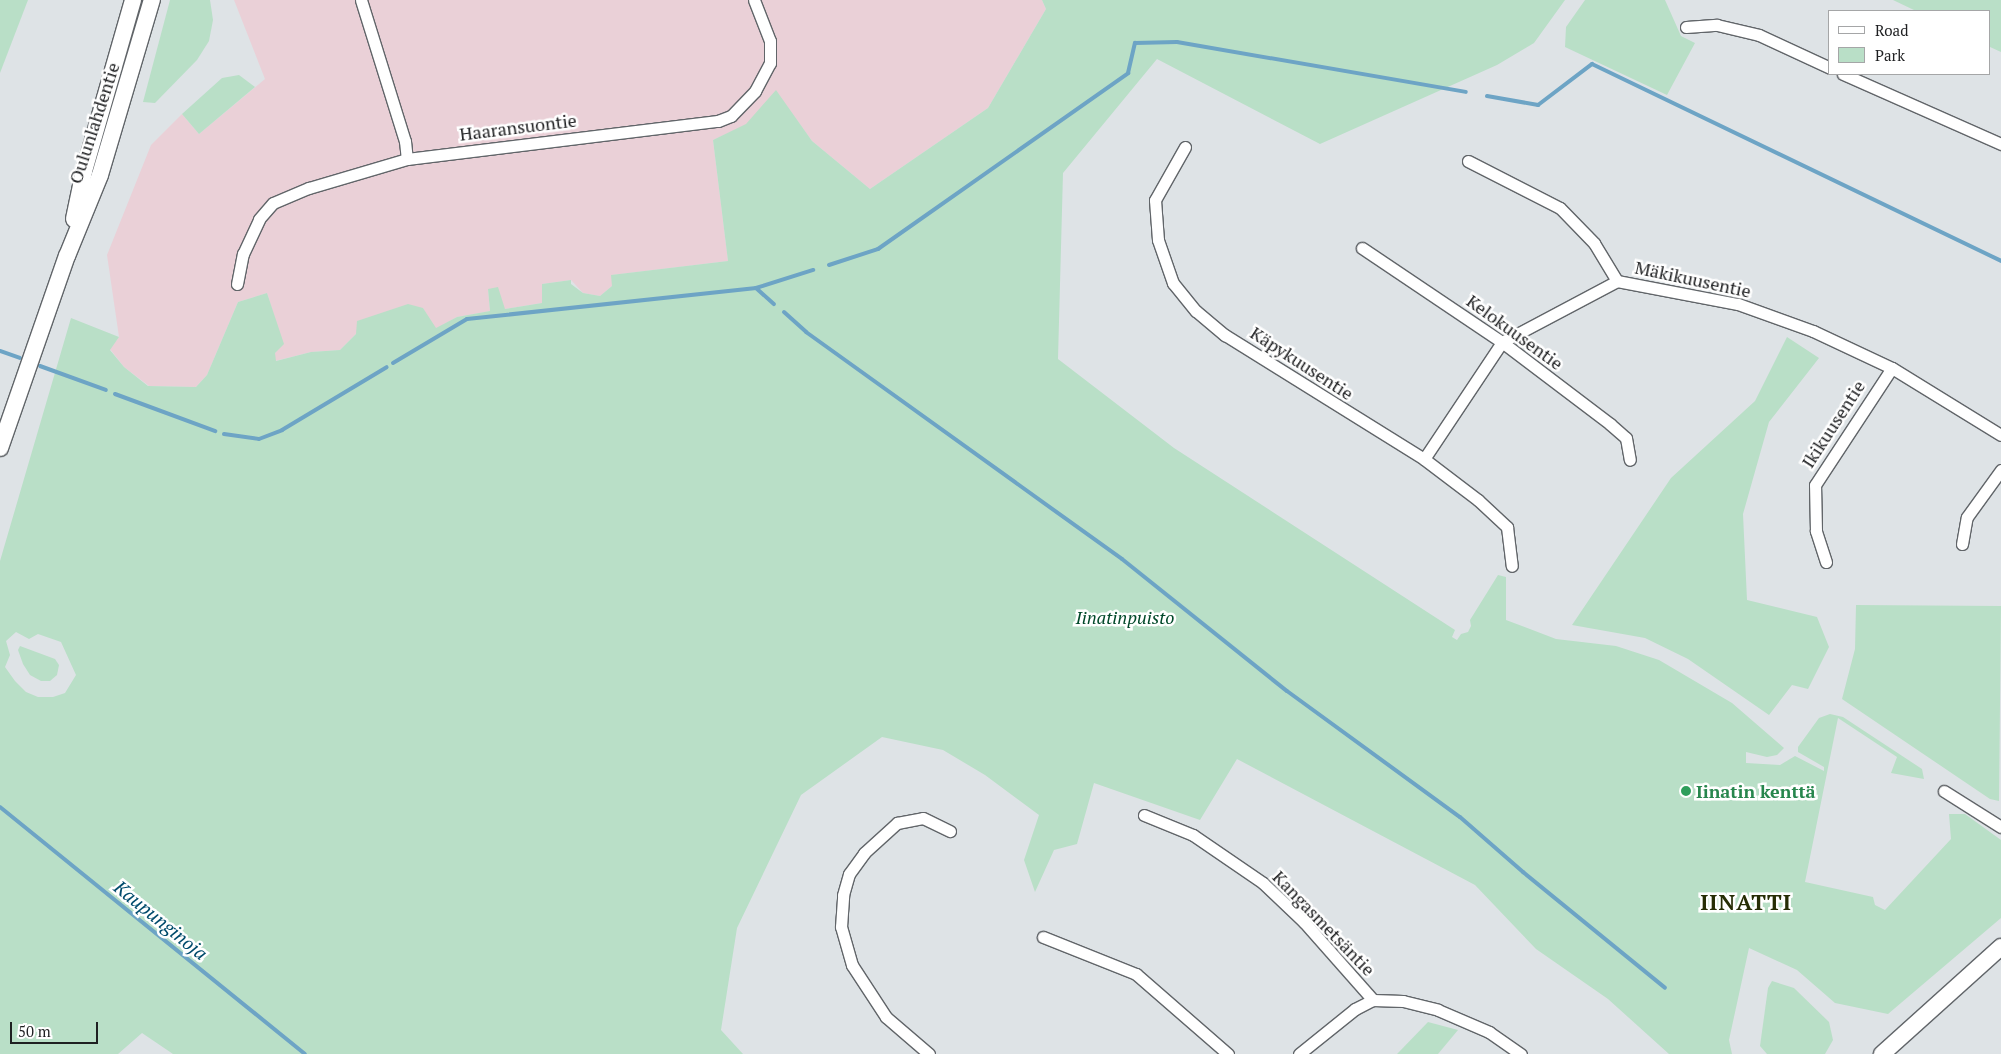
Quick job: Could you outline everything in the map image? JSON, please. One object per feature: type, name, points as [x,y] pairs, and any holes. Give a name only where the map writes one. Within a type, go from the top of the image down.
[{"type":"main road","name":"Oulunlahdentie","points":[[67,256],[84,171],[133,0]]},
{"type":"main road","name":"Oulunlahdentie","points":[[0,448],[67,256],[100,175],[152,0]]},
{"type":"main road","points":[[1882,1054],[2001,947]]},
{"type":"street","points":[[360,0],[405,141],[408,159]]},
{"type":"street","name":"Haaransuontie","points":[[237,284],[250,233],[273,203],[310,188],[408,159],[718,121],[731,116],[755,91],[770,63],[770,41],[754,0]]},
{"type":"street","points":[[1686,27],[1717,25],[1759,36],[1828,67]]},
{"type":"street","points":[[1845,75],[2001,144]]},
{"type":"street","name":"Käpykuusentie","points":[[1185,148],[1155,200],[1158,240],[1173,283],[1196,312],[1225,335],[1424,459],[1478,500],[1507,527],[1512,566]]},
{"type":"street","points":[[1468,161],[1560,208],[1594,243],[1617,281]]},
{"type":"street","name":"Kelokuusentie","points":[[1362,248],[1502,342],[1626,438],[1630,460]]},
{"type":"street","name":"Mäkikuusentie","points":[[1424,459],[1502,342],[1617,281],[1738,304],[1813,331],[1892,368],[2001,435]]},
{"type":"street","name":"Ikikuusentie","points":[[1826,562],[1816,531],[1815,485],[1892,368]]},
{"type":"street","points":[[1962,544],[1967,517],[2001,470]]},
{"type":"street","points":[[1944,791],[2001,827]]},
{"type":"street","name":"Kangasmetsäntie","points":[[1144,815],[1192,835],[1263,883],[1304,922],[1373,1000]]},
{"type":"street","points":[[929,1054],[886,1017],[852,965],[841,927],[844,895],[849,874],[864,853],[897,823],[923,818],[950,831]]},
{"type":"street","points":[[1043,937],[1136,974],[1228,1054]]},
{"type":"street","points":[[1298,1054],[1355,1009],[1373,1000],[1403,1001],[1438,1010],[1489,1032],[1521,1054]]},
{"type":"shaded area","points":[[234,0],[1042,0],[1046,9],[988,108],[870,189],[812,141],[776,91],[746,125],[713,140],[728,261],[612,275],[612,286],[600,296],[583,293],[571,280],[542,284],[542,303],[505,309],[488,289],[490,311],[457,317],[435,329],[423,308],[356,334],[340,350],[311,352],[275,361],[275,353],[283,344],[267,293],[238,302],[207,375],[196,387],[149,386],[124,367],[110,349],[119,337],[107,255],[151,145],[182,114],[199,134],[265,79]]},
{"type":"green space","points":[[0,0],[28,0],[0,73]]},
{"type":"green space","points":[[170,0],[210,0],[213,20],[209,41],[197,60],[155,103],[143,102]]},
{"type":"green space","name":"Iinatinpuisto","points":[[1042,0],[1565,0],[1534,43],[1497,65],[1320,144],[1157,59],[1063,173],[1058,359],[1174,448],[1455,630],[1452,637],[1457,640],[1461,634],[1468,632],[1471,626],[1470,620],[1498,575],[1506,577],[1506,620],[1556,639],[1616,646],[1659,660],[1732,703],[1784,748],[1777,755],[1767,757],[1746,752],[1746,763],[1780,765],[1795,756],[1824,771],[1824,767],[1798,752],[1798,747],[1819,718],[1830,714],[1843,717],[1922,769],[1924,779],[1891,773],[1897,757],[1838,718],[1805,882],[1873,897],[1875,905],[1885,910],[1951,839],[1949,814],[1965,814],[2001,840],[2001,918],[1888,1014],[1835,1003],[1797,970],[1749,948],[1729,1040],[1732,1054],[1669,1054],[1608,999],[1536,949],[1475,885],[1237,759],[1200,820],[1094,783],[1077,844],[1054,850],[1035,892],[1024,860],[1039,815],[985,775],[943,750],[882,737],[801,795],[737,928],[721,1030],[743,1054],[173,1054],[142,1033],[118,1054],[0,1054],[0,561],[71,318],[119,337],[110,350],[124,367],[148,386],[196,387],[207,375],[238,302],[267,293],[284,344],[275,353],[276,361],[311,352],[340,350],[356,334],[357,321],[408,304],[423,308],[436,328],[457,317],[490,311],[488,289],[498,287],[505,309],[542,303],[542,284],[571,280],[571,284],[583,293],[600,296],[612,286],[611,275],[728,261],[713,140],[746,124],[776,90],[812,141],[870,189],[988,108],[1046,9]],"holes":[[[16,632],[29,639],[38,634],[61,642],[76,675],[65,693],[53,697],[38,697],[26,692],[5,667],[10,655],[6,641]]]},
{"type":"green space","points":[[1585,0],[1665,0],[1681,36],[1695,43],[1667,95],[1565,47],[1566,27]]},
{"type":"green space","points":[[1893,0],[2001,0],[2001,52],[1991,47],[1991,10],[1914,10]]},
{"type":"green space","points":[[239,75],[255,87],[199,134],[182,114],[222,78]]},
{"type":"green space","points":[[1787,337],[1819,358],[1769,422],[1743,514],[1747,600],[1817,617],[1829,647],[1808,689],[1792,685],[1769,715],[1688,659],[1645,638],[1572,625],[1671,478],[1755,401]]},
{"type":"green space","points":[[1856,605],[2001,606],[1999,801],[1990,799],[1842,699],[1855,649]]},
{"type":"green space","points":[[20,646],[55,659],[59,665],[57,675],[50,681],[41,681],[30,675],[23,664],[18,650]]},
{"type":"green space","points":[[1772,981],[1794,988],[1829,1022],[1833,1040],[1825,1054],[1767,1054],[1760,1046],[1768,988]]},
{"type":"green space","points":[[1428,1022],[1458,1030],[1438,1054],[1397,1054]]},
{"type":"waterway","points":[[829,265],[878,249],[1128,73],[1135,43],[1177,42],[1466,92]]},
{"type":"waterway","points":[[1487,96],[1538,105],[1592,64],[2001,261]]},
{"type":"waterway","points":[[756,288],[813,270]]},
{"type":"waterway","points":[[393,363],[467,319],[756,288],[774,304]]},
{"type":"waterway","points":[[784,312],[806,332],[1122,559],[1287,691],[1460,817],[1523,872],[1665,988]]},
{"type":"waterway","points":[[0,351],[20,358]]},
{"type":"waterway","points":[[40,366],[106,390]]},
{"type":"waterway","points":[[224,434],[259,439],[282,430],[387,367]]},
{"type":"waterway","points":[[115,394],[215,431]]},
{"type":"waterway","name":"Kaupunginoja","points":[[0,807],[305,1054]]},
{"type":"place","name":"Iinatin kenttä","points":[[1686,791]]},
{"type":"district","name":"IINATTI","points":[[1746,902]]}]
